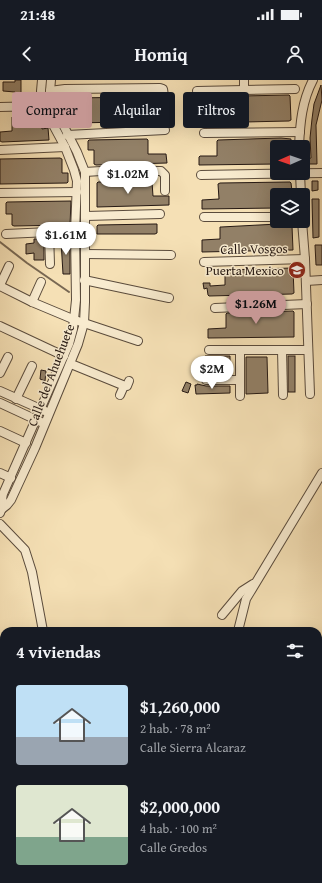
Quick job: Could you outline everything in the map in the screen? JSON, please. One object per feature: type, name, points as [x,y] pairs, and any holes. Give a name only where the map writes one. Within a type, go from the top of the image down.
[{"type":"street","name":"Calle del Ahuehuete","points":[[41,92],[42,80]]},
{"type":"street","name":"Calle del Ahuehuete","points":[[1,511],[7,505],[15,492],[50,413],[71,364],[84,323],[84,280],[86,254],[85,172],[52,103],[50,91],[51,80]]},
{"type":"street","points":[[244,80],[244,90]]},
{"type":"street","points":[[299,140],[302,110],[306,93],[313,80]]},
{"type":"street","points":[[50,91],[65,89],[160,88],[163,89],[164,92]]},
{"type":"street","points":[[197,91],[295,89]]},
{"type":"street","points":[[2,107],[12,107]]},
{"type":"street","name":"Calle del Ahuehuete","points":[[1,511],[1,501],[72,337],[75,320],[75,232],[77,181],[65,147],[55,128]]},
{"type":"street","points":[[67,135],[164,130]]},
{"type":"street","points":[[204,133],[300,132]]},
{"type":"street","points":[[0,150],[65,147]]},
{"type":"street","points":[[85,172],[160,171],[165,175],[165,191]]},
{"type":"street","points":[[310,173],[322,173]]},
{"type":"street","points":[[201,175],[270,174]]},
{"type":"street","points":[[0,193],[77,192]]},
{"type":"street","points":[[86,216],[160,214]]},
{"type":"street","points":[[204,217],[270,217]]},
{"type":"street","points":[[303,228],[310,394]]},
{"type":"street","points":[[49,232],[50,264]]},
{"type":"street","points":[[6,234],[75,232],[85,234]]},
{"type":"street","points":[[86,254],[171,255]]},
{"type":"street","name":"Calle Vosgos","points":[[204,262],[305,259]]},
{"type":"street","points":[[9,266],[0,286],[32,302],[75,320],[138,340]]},
{"type":"street","points":[[84,280],[169,298]]},
{"type":"street","points":[[306,281],[322,280]]},
{"type":"street","points":[[32,302],[41,282]]},
{"type":"street","points":[[216,308],[306,304]]},
{"type":"street","points":[[0,326],[64,356]]},
{"type":"street","points":[[209,350],[308,350]]},
{"type":"street","points":[[282,350],[283,396]]},
{"type":"street","points":[[240,351],[240,396]]},
{"type":"street","points":[[0,373],[8,357]]},
{"type":"street","points":[[71,364],[127,384],[120,395]]},
{"type":"street","points":[[16,399],[32,366]]},
{"type":"street","points":[[206,380],[240,380]]},
{"type":"street","points":[[0,391],[50,413]]},
{"type":"street","points":[[0,403],[45,423]]},
{"type":"street","points":[[0,431],[26,443]]},
{"type":"street","points":[[0,472],[11,478]]},
{"type":"street","points":[[239,627],[246,599],[265,570],[322,473]]},
{"type":"street","points":[[0,524],[25,550],[32,572],[42,627]]},
{"type":"street","points":[[222,615],[242,591],[256,582]]},
{"type":"building","points":[[15,80],[21,80],[21,92],[3,91],[3,82],[15,82]]},
{"type":"building","points":[[321,85],[322,100],[316,125],[317,164],[310,164],[310,138],[314,104]]},
{"type":"building","points":[[289,95],[291,120],[249,122],[249,96]]},
{"type":"building","points":[[92,98],[100,98],[100,122],[92,123]]},
{"type":"building","points":[[12,128],[48,128],[49,140],[0,141],[0,132],[12,131]]},
{"type":"building","points":[[147,139],[148,154],[166,154],[167,163],[96,165],[94,164],[94,150],[88,150],[89,140]]},
{"type":"building","points":[[291,139],[270,140],[270,164],[199,165],[200,156],[217,156],[218,140]]},
{"type":"building","points":[[0,159],[62,159],[62,173],[68,173],[67,183],[0,184]]},
{"type":"building","points":[[151,181],[153,196],[169,196],[169,205],[97,207],[98,182]]},
{"type":"building","points":[[312,181],[318,181],[318,190],[312,191]]},
{"type":"building","points":[[290,182],[292,188],[270,188],[270,208],[202,209],[202,200],[219,199],[218,184]]},
{"type":"building","points":[[312,199],[319,199],[319,237],[313,238]]},
{"type":"building","points":[[71,201],[70,225],[14,226],[12,225],[12,214],[6,214],[7,202]]},
{"type":"building","points":[[157,224],[157,233],[155,234],[97,234],[98,225]]},
{"type":"building","points":[[270,224],[270,228],[292,228],[293,250],[202,252],[202,240],[220,239],[220,227]]},
{"type":"building","points":[[70,238],[70,274],[63,274],[61,240]]},
{"type":"building","points":[[34,239],[44,239],[44,260],[34,260],[34,253],[26,254],[26,244],[34,243]]},
{"type":"building","points":[[315,245],[322,245],[322,265],[316,265]]},
{"type":"building","points":[[292,268],[294,293],[292,294],[209,296],[207,288],[204,289],[203,283],[210,283],[210,286],[225,285],[225,270]]},
{"type":"building","points":[[293,311],[294,337],[208,338],[208,329],[226,328],[227,313]]},
{"type":"building","points":[[205,356],[230,356],[230,365],[204,366]]},
{"type":"building","points":[[288,356],[295,356],[295,392],[288,392]]},
{"type":"building","points":[[246,357],[267,357],[268,393],[246,394]]},
{"type":"building","points":[[41,370],[46,371],[45,381],[40,379]]},
{"type":"building","points":[[186,382],[191,384],[188,393],[182,391]]},
{"type":"building","points":[[195,385],[206,386],[230,386],[230,393],[196,394]]},
{"type":"waterway","points":[[0,242],[69,292]]},
{"type":"place","name":"Puerta Mexico","points":[[297,270]]}]
